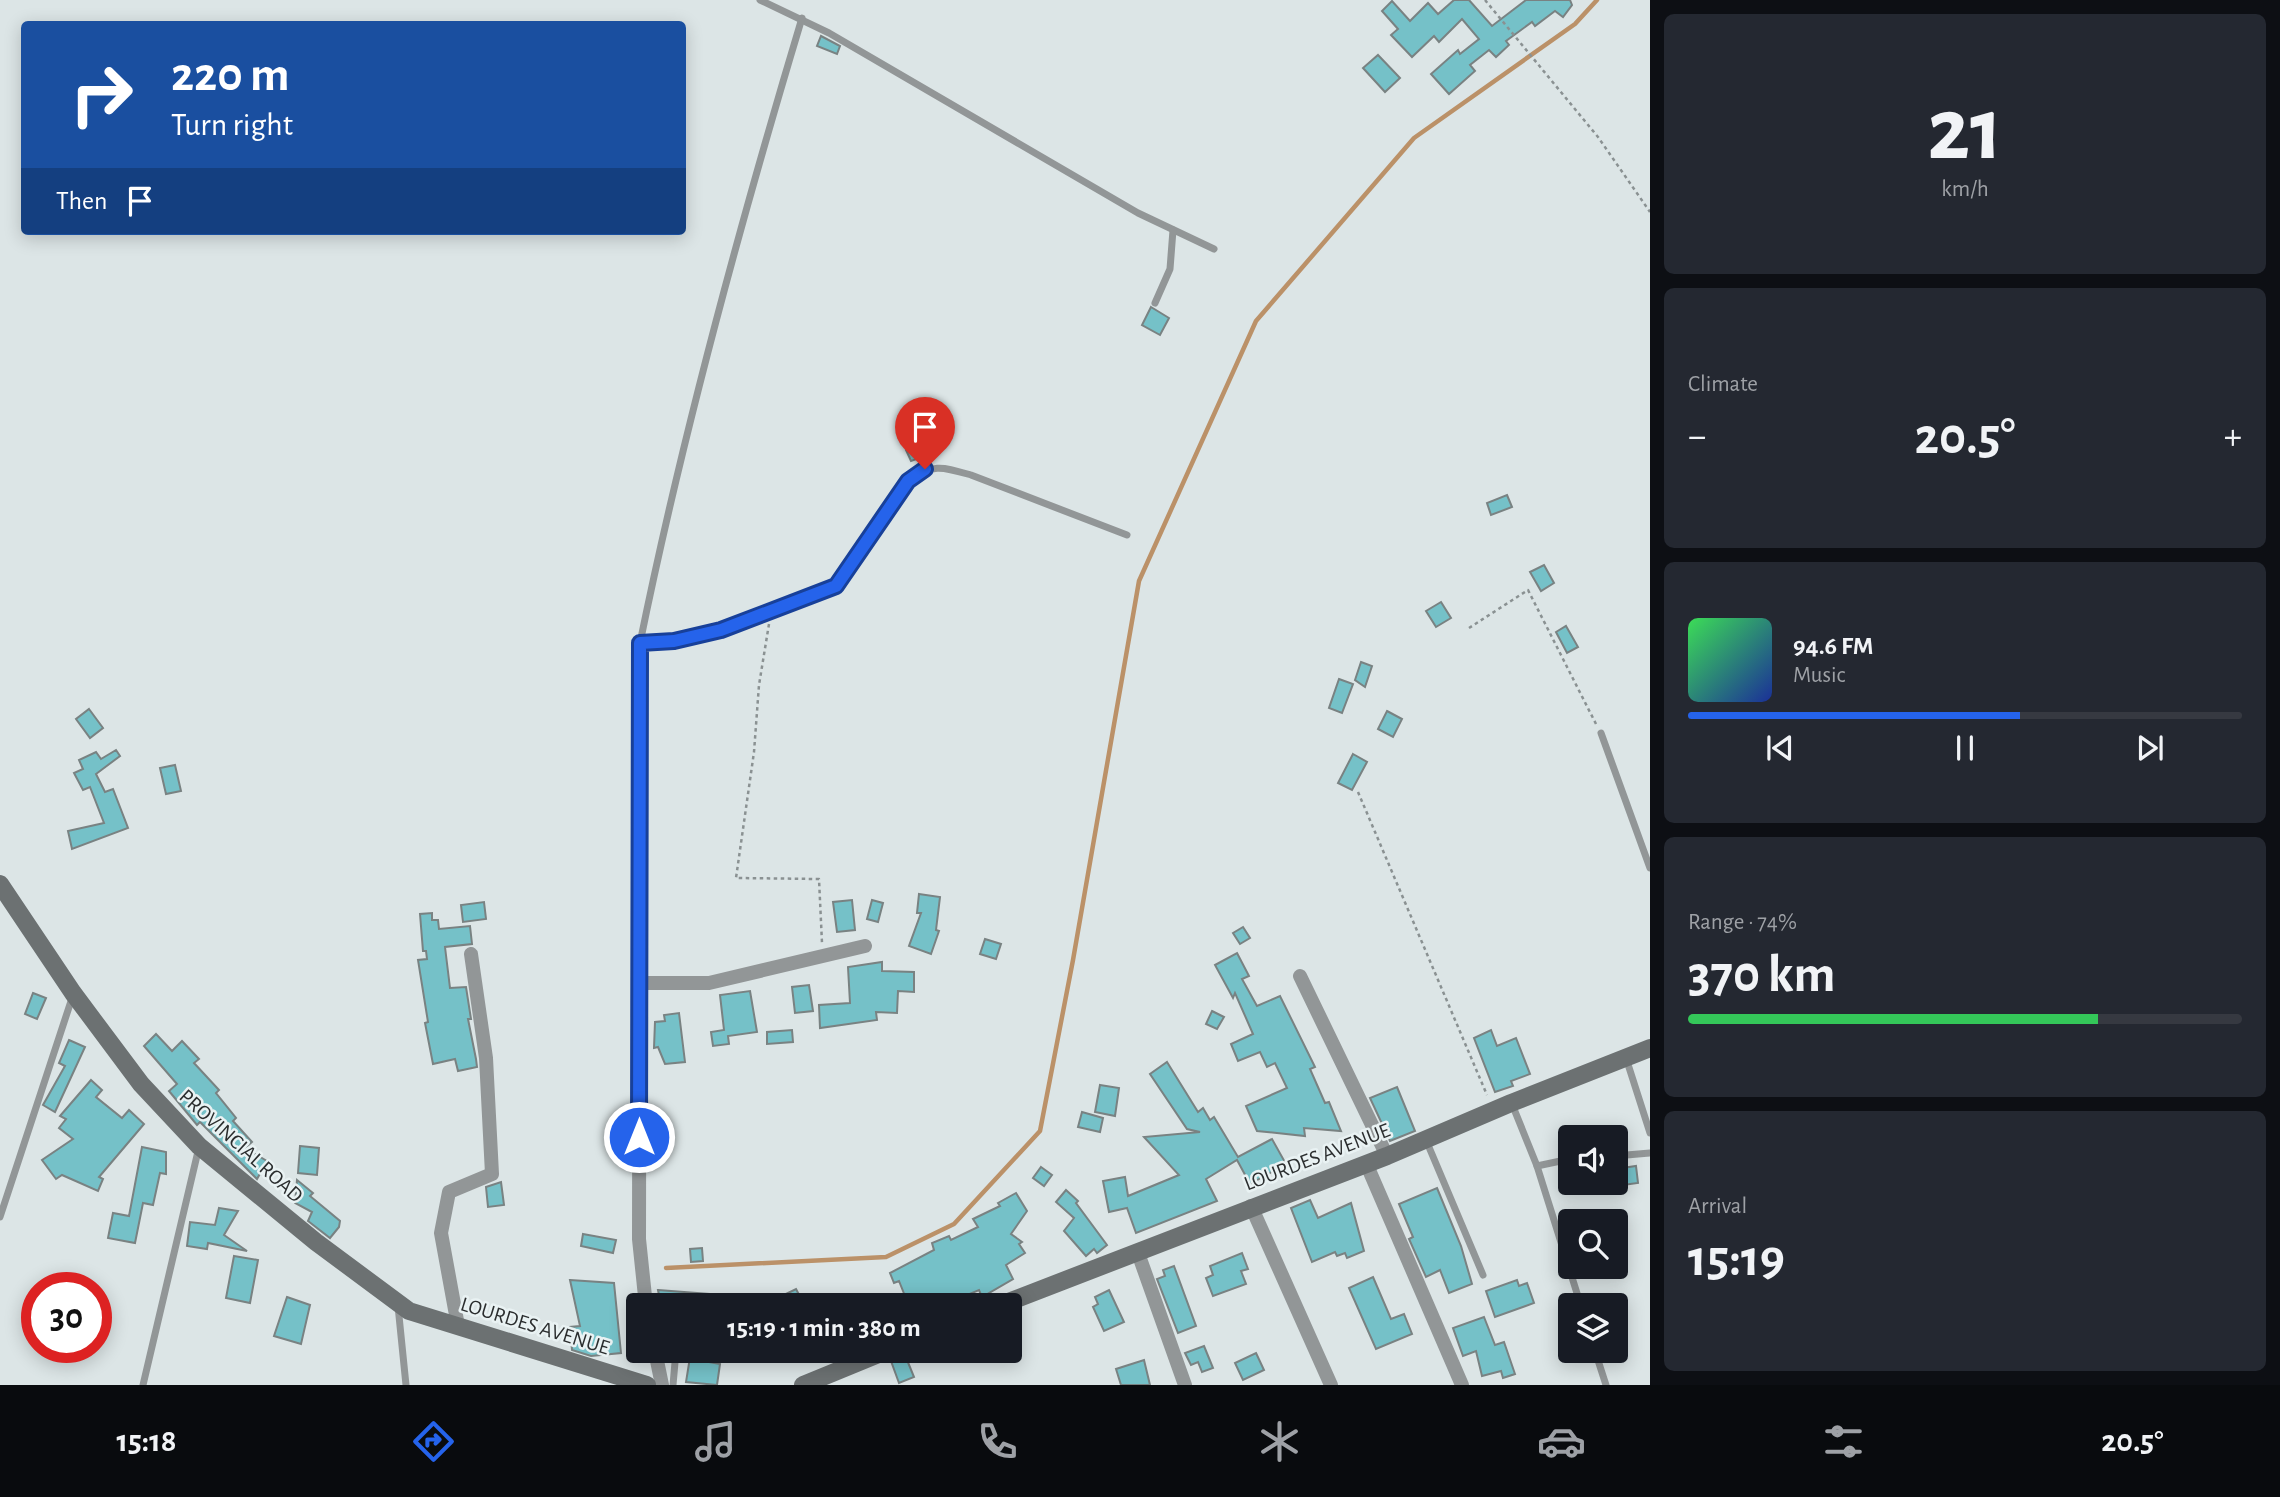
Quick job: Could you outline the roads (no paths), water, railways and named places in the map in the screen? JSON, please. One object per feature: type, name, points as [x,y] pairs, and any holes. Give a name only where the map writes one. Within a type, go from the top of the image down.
[{"type":"main road","name":"PROVINCIAL ROAD","points":[[0,884],[73,993],[141,1084],[200,1146],[316,1242],[404,1307]]},
{"type":"main road","name":"LOURDES AVENUE","points":[[1022,1297],[1251,1206],[1387,1156],[1650,1048]]},
{"type":"main road","name":"LOURDES AVENUE","points":[[404,1307],[648,1385]]},
{"type":"main road","points":[[804,1385],[857,1363]]},
{"type":"street","points":[[640,643],[639,1239],[645,1293]]},
{"type":"street","points":[[640,983],[709,983],[865,946]]},
{"type":"street","points":[[458,1326],[441,1233],[449,1192],[492,1174],[486,1058],[471,954]]},
{"type":"street","points":[[1300,976],[1387,1156]]},
{"type":"street","points":[[1366,1163],[1462,1385]]},
{"type":"street","points":[[1251,1206],[1331,1385]]},
{"type":"street","points":[[1138,1253],[1185,1385]]},
{"type":"street","points":[[657,1363],[662,1385]]},
{"type":"lane","points":[[760,0],[802,18],[964,109],[1056,166],[1173,230],[1214,249]]},
{"type":"lane","points":[[802,18],[766,137],[687,431],[640,643],[693,637],[836,586],[908,481],[925,469],[945,467],[971,475],[1127,535]]},
{"type":"lane","points":[[1155,303],[1170,269],[1173,230]]},
{"type":"lane","points":[[1601,733],[1650,868]]},
{"type":"lane","points":[[0,1217],[73,993]]},
{"type":"lane","points":[[1626,1058],[1650,1133]]},
{"type":"lane","points":[[1511,1103],[1537,1166],[1577,1293]]},
{"type":"lane","points":[[1425,1140],[1483,1275]]},
{"type":"lane","points":[[143,1385],[200,1146]]},
{"type":"lane","points":[[1628,1155],[1650,1153]]},
{"type":"lane","points":[[1537,1166],[1558,1162]]},
{"type":"lane","points":[[404,1307],[406,1385]]},
{"type":"lane","points":[[673,1385],[675,1363]]},
{"type":"lane","points":[[1599,1363],[1606,1385]]},
{"type":"waterway","points":[[666,1268],[886,1257],[954,1224],[1040,1131],[1073,960],[1139,581],[1256,321],[1414,138],[1575,24],[1597,0]]}]
